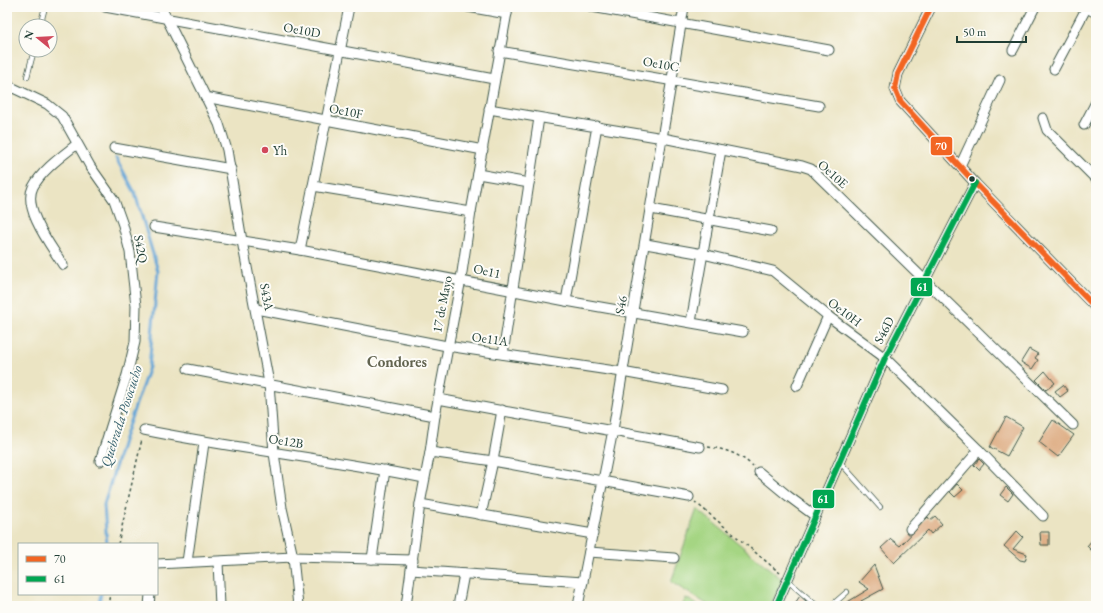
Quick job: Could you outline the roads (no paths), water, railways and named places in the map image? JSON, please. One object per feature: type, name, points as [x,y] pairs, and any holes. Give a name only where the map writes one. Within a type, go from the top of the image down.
[{"type":"street","name":"Oe10D","points":[[105,7],[494,78]]},
{"type":"street","name":"S43A","points":[[161,7],[219,124],[227,150],[242,241],[269,383],[274,452],[282,508],[293,557],[298,606]]},
{"type":"street","points":[[300,250],[349,7]]},
{"type":"street","points":[[468,7],[507,10]]},
{"type":"street","points":[[592,7],[829,50]]},
{"type":"street","name":"S46","points":[[578,606],[613,430],[622,372],[646,244],[684,7]]},
{"type":"street","points":[[931,7],[898,74],[895,89],[900,101],[975,182],[1096,308]]},
{"type":"street","points":[[1013,50],[1035,7]]},
{"type":"street","points":[[1054,69],[1086,7],[1096,13]]},
{"type":"street","name":"17 de Mayo","points":[[406,606],[424,478],[430,452],[447,346],[461,280],[471,212],[507,10]]},
{"type":"street","name":"Oe10C","points":[[499,51],[819,106]]},
{"type":"street","points":[[960,166],[1000,80]]},
{"type":"street","name":"S42Q","points":[[7,85],[56,110],[62,116],[77,144],[114,200],[123,225],[130,252],[136,306],[135,342],[127,375],[100,461]]},
{"type":"street","name":"Oe10F","points":[[205,97],[483,150]]},
{"type":"street","points":[[1084,125],[1096,102]]},
{"type":"street","name":"Oe10E","points":[[489,109],[663,138],[811,169],[925,278],[1073,424]]},
{"type":"street","points":[[504,354],[539,118]]},
{"type":"street","points":[[1043,118],[1047,130],[1096,179]]},
{"type":"street","points":[[566,301],[597,126]]},
{"type":"street","points":[[63,265],[33,212],[30,198],[33,188],[39,179],[61,157],[77,144]]},
{"type":"street","points":[[114,148],[231,169]]},
{"type":"street","points":[[691,322],[721,150]]},
{"type":"street","points":[[478,174],[529,183]]},
{"type":"street","name":"S46D","points":[[776,606],[885,358],[975,182]]},
{"type":"street","points":[[313,186],[471,212]]},
{"type":"street","points":[[651,209],[771,231]]},
{"type":"street","name":"Oe11","points":[[154,227],[300,250],[633,314],[691,322],[743,332]]},
{"type":"street","name":"Oe10H","points":[[646,244],[703,254],[773,271],[828,316],[885,358],[980,450],[1043,516]]},
{"type":"street","name":"Oe11A","points":[[256,309],[447,346],[622,372],[722,390]]},
{"type":"street","points":[[797,386],[828,316]]},
{"type":"street","points":[[188,369],[269,383],[435,416]]},
{"type":"street","points":[[438,399],[700,447]]},
{"type":"street","points":[[481,515],[502,410]]},
{"type":"street","name":"Oe12B","points":[[144,430],[204,443],[274,452],[385,470],[424,478]]},
{"type":"street","points":[[187,562],[204,443]]},
{"type":"street","points":[[910,529],[980,450]]},
{"type":"street","points":[[430,452],[493,461],[690,497]]},
{"type":"street","points":[[372,559],[385,470]]},
{"type":"street","points":[[759,472],[815,516]]},
{"type":"street","points":[[420,504],[593,534]]},
{"type":"street","points":[[589,552],[674,558]]},
{"type":"street","points":[[158,564],[293,557],[413,560]]},
{"type":"street","points":[[218,562],[220,606]]},
{"type":"street","points":[[411,570],[583,582]]},
{"type":"street","points":[[458,606],[464,574]]},
{"type":"street","points":[[149,606],[150,595]]},
{"type":"lane","points":[[42,18],[45,7]]},
{"type":"lane","points":[[27,77],[32,58]]},
{"type":"lane","points":[[839,461],[880,507]]},
{"type":"lane","points":[[787,580],[817,606]]},
{"type":"lane","points":[[831,606],[847,592]]},
{"type":"waterway","name":"Quebrada Posocucho","points":[[107,543],[104,505],[123,441],[149,367],[158,271],[135,193],[116,158]]},
{"type":"waterway","name":"Quebrada Posocucho","points":[[98,606],[101,595]]},
{"type":"place","name":"Yh","points":[[265,150]]},
{"type":"district","name":"Condores","points":[[397,361]]}]
